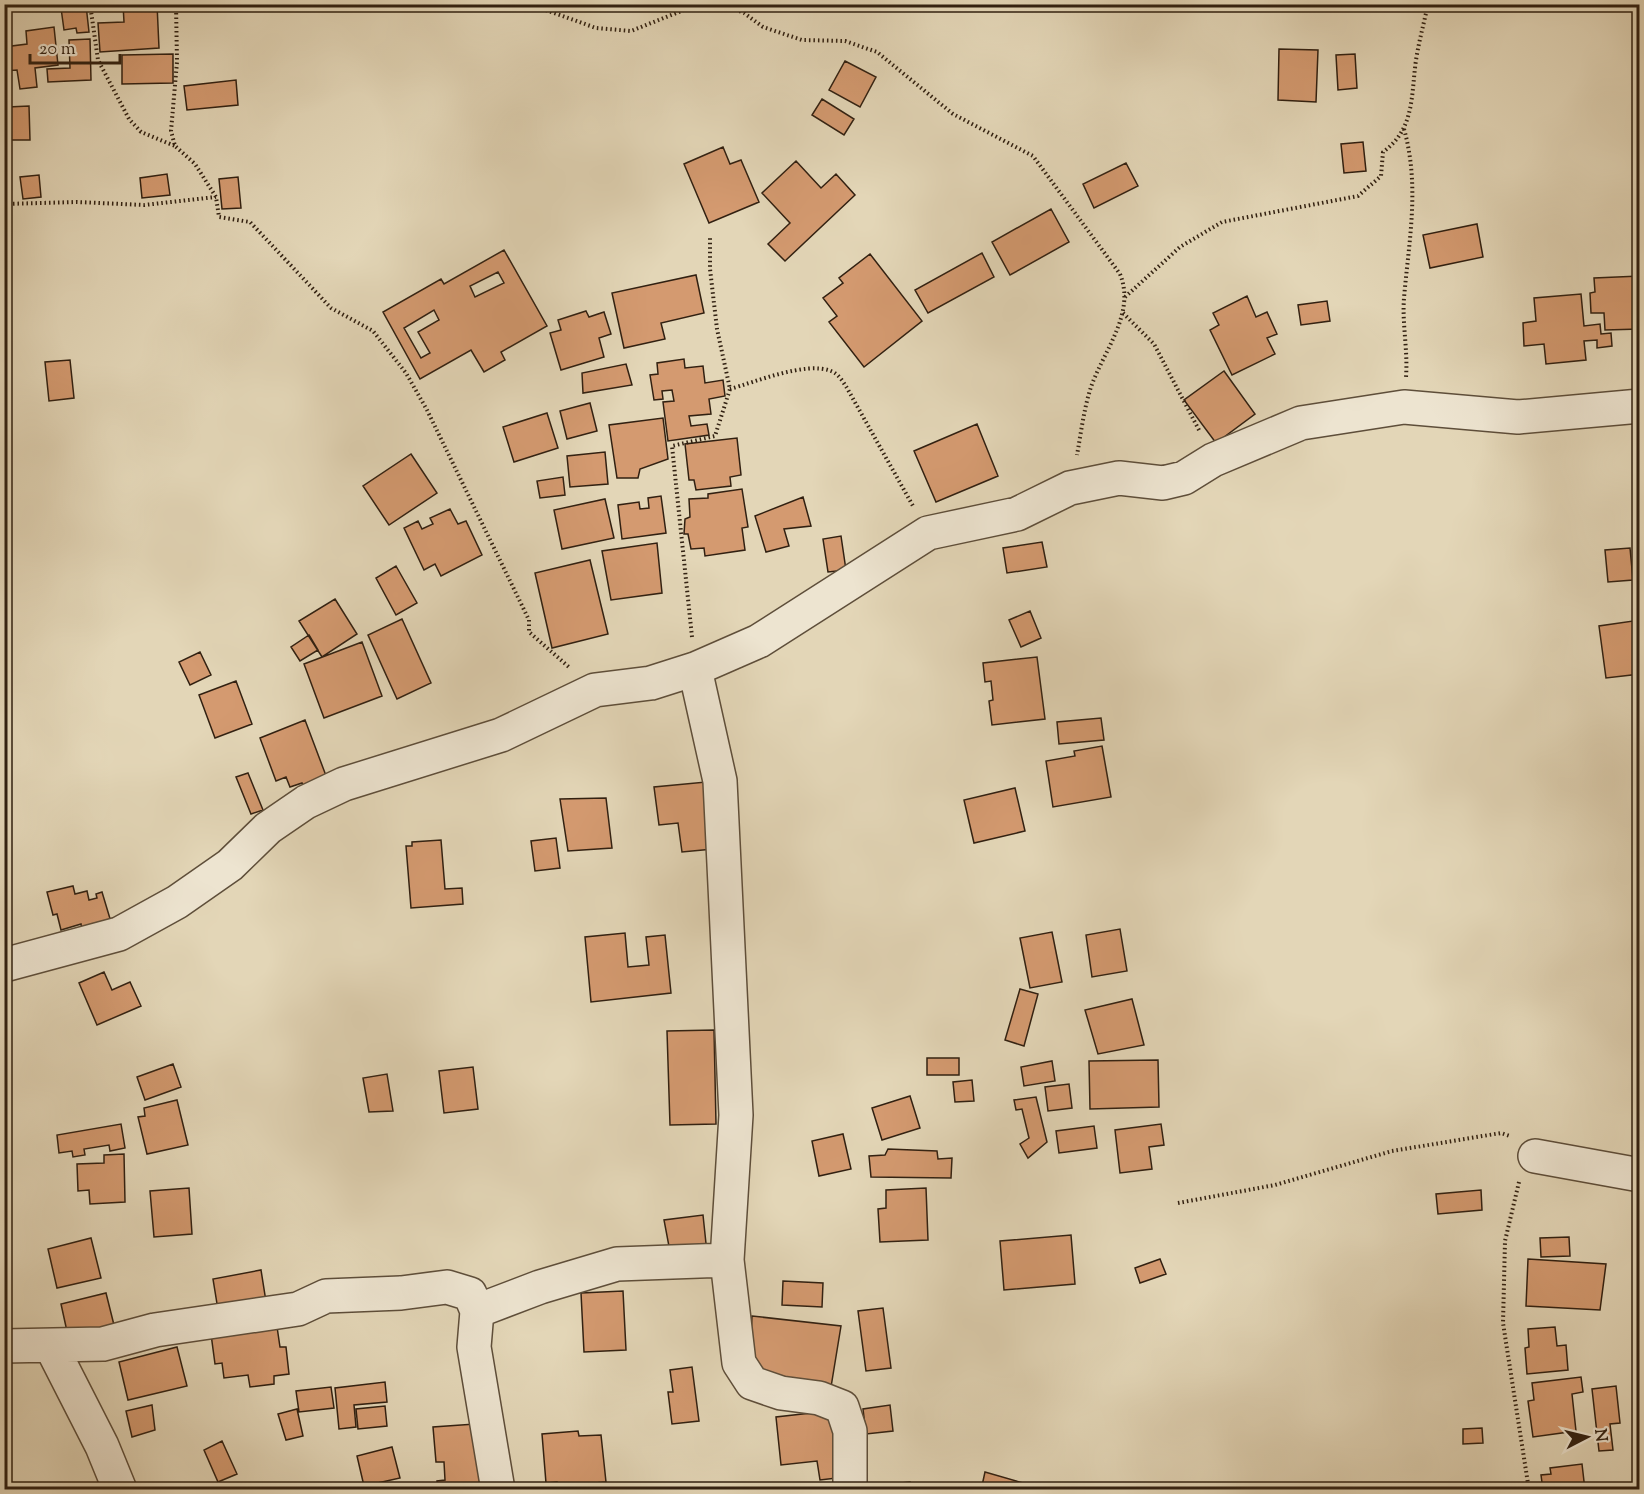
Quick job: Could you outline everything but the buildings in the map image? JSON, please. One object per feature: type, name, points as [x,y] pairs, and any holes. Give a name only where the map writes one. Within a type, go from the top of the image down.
[{"type":"street","points":[[4,965],[73,947],[128,928],[177,902],[230,865],[268,828],[306,802],[393,767],[501,735],[595,690],[651,683],[695,669],[759,642],[928,533],[1017,514],[1070,488],[1119,478],[1164,483],[1184,478],[1213,460],[1301,423],[1404,407],[1518,417],[1640,406]]},
{"type":"street","points":[[695,669],[720,781],[736,1115],[728,1260],[739,1363],[752,1383],[781,1393],[819,1398],[842,1407],[850,1431],[850,1490]]},
{"type":"street","points":[[1535,1156],[1640,1175]]},
{"type":"street","points":[[477,1311],[540,1287],[617,1264],[728,1260]]},
{"type":"street","points":[[4,1346],[51,1346],[125,1340],[155,1330],[298,1309],[326,1296],[401,1293],[447,1287],[470,1294],[477,1311],[474,1347],[498,1490]]},
{"type":"street","points":[[51,1346],[102,1446],[120,1490]]},
{"type":"path","points":[[90,4],[98,60],[129,119],[141,132],[176,146],[195,164],[216,197],[219,217],[249,222],[331,308],[373,331],[406,373],[427,410],[529,620],[529,632],[595,690]]},
{"type":"path","points":[[176,4],[177,62],[171,131],[176,146]]},
{"type":"path","points":[[529,4],[596,28],[631,31],[693,5],[721,4],[744,13],[764,27],[802,39],[844,41],[877,52],[952,114],[1034,156],[1120,274],[1125,297],[1123,313],[1091,388],[1070,488]]},
{"type":"path","points":[[1125,297],[1180,248],[1222,222],[1358,196],[1381,176],[1383,152],[1394,145],[1404,129],[1412,108],[1416,61],[1428,4]]},
{"type":"path","points":[[1404,129],[1412,156],[1414,206],[1404,301],[1408,356],[1404,407]]},
{"type":"path","points":[[4,204],[77,202],[144,205],[216,197]]},
{"type":"path","points":[[695,669],[672,446],[715,436],[730,389],[717,329],[710,269],[710,237]]},
{"type":"path","points":[[1123,313],[1154,344],[1213,460]]},
{"type":"path","points":[[730,389],[797,370],[829,370],[836,374],[847,388],[928,533]]},
{"type":"path","points":[[1178,1203],[1275,1185],[1392,1151],[1501,1133],[1521,1138],[1535,1156],[1516,1186],[1505,1241],[1503,1323],[1529,1490]]}]
